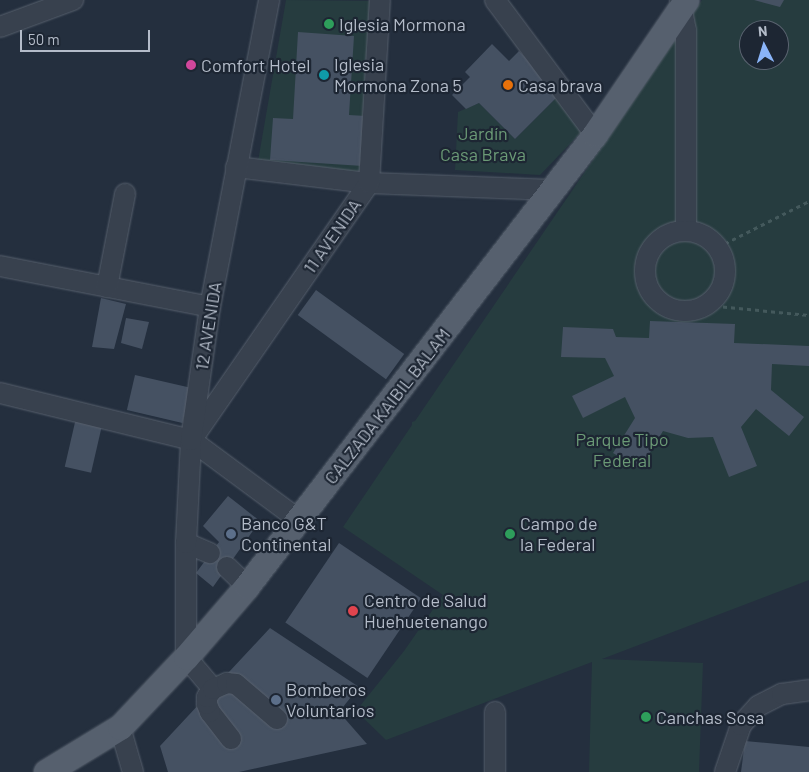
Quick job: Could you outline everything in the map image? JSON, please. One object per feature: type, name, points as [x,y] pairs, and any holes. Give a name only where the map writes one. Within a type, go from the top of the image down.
[{"type":"main road","name":"CALZADA KAIBIL BALAM","points":[[46,772],[73,765],[120,727],[186,657],[247,586],[595,134],[683,2]]},
{"type":"street","points":[[0,27],[74,0]]},
{"type":"street","name":"12 AVENIDA","points":[[186,657],[186,543],[191,440],[210,307],[269,0]]},
{"type":"street","name":"11 AVENIDA","points":[[191,440],[369,183],[380,0]]},
{"type":"street","points":[[495,0],[595,134]]},
{"type":"street","points":[[683,2],[686,30],[686,231]]},
{"type":"street","points":[[236,167],[369,183],[553,190]]},
{"type":"street","points":[[107,287],[125,194]]},
{"type":"street","points":[[674,232],[699,233],[710,239],[718,248],[724,259],[726,272],[723,285],[717,296],[707,305],[695,310],[682,311],[658,302],[650,291],[646,280],[645,268],[648,256],[663,237],[674,232]]},
{"type":"street","points":[[0,266],[210,307]]},
{"type":"street","points":[[0,393],[191,440],[299,520]]},
{"type":"street","points":[[186,543],[210,554]]},
{"type":"street","points":[[227,567],[247,586]]},
{"type":"street","points":[[186,657],[213,689]]},
{"type":"street","points":[[231,739],[210,712],[207,704],[207,697],[213,689],[227,683],[236,684],[277,719]]},
{"type":"street","points":[[725,772],[740,725],[758,706],[782,694],[809,690]]},
{"type":"street","points":[[495,712],[495,772]]},
{"type":"street","points":[[120,727],[131,770]]},
{"type":"path","points":[[718,248],[809,200]]},
{"type":"path","points":[[707,305],[809,315]]},
{"type":"green space","name":"Iglesia Mormona","points":[[286,0],[376,1],[373,175],[257,167]]},
{"type":"green space","name":"Parque Tipo Federal","points":[[702,0],[809,0],[809,580],[602,659],[703,663],[699,772],[589,772],[592,662],[386,740],[356,711],[404,651],[443,595],[343,527],[412,425],[412,422],[415,421]]},
{"type":"green space","name":"Jardín Casa Brava","points":[[561,93],[592,121],[540,175],[455,170],[458,112],[479,103],[515,139]]},
{"type":"building","points":[[754,0],[784,0],[780,7]]},
{"type":"building","name":"Iglesia Mormona Zona 5","points":[[298,32],[354,36],[349,115],[366,116],[363,166],[270,160],[273,118],[293,119]]},
{"type":"building","name":"Casa brava","points":[[492,44],[509,61],[519,51],[561,93],[515,139],[479,103],[466,109],[452,95],[470,77],[465,72]]},
{"type":"building","points":[[316,290],[404,354],[386,379],[298,315]]},
{"type":"building","points":[[101,298],[126,304],[114,349],[92,347]]},
{"type":"building","points":[[126,318],[149,322],[142,349],[121,343]]},
{"type":"building","points":[[650,321],[735,324],[734,343],[809,346],[809,366],[772,364],[771,390],[804,417],[789,436],[756,409],[741,427],[757,466],[729,477],[713,437],[688,438],[663,431],[640,469],[613,453],[635,418],[625,397],[583,418],[572,396],[614,376],[605,358],[561,357],[563,327],[613,329],[616,337],[649,338]]},
{"type":"building","points":[[135,375],[191,388],[182,423],[127,410]]},
{"type":"building","points":[[76,418],[102,424],[91,473],[65,467]]},
{"type":"building","name":"Banco G&T Continental","points":[[228,496],[260,521],[213,587],[196,573],[219,542],[203,526]]},
{"type":"building","name":"Centro de Salud Huehuetenango","points":[[339,543],[421,598],[367,678],[285,623]]},
{"type":"building","name":"Bomberos Voluntarios","points":[[270,628],[359,687],[339,712],[367,744],[239,772],[168,772],[160,746]]},
{"type":"building","points":[[745,741],[809,747],[809,772],[741,772]]},
{"type":"place","name":"Iglesia Mormona","points":[[329,24]]},
{"type":"place","name":"Comfort Hotel","points":[[191,65]]},
{"type":"place","name":"Iglesia Mormona Zona 5","points":[[324,75]]},
{"type":"place","name":"Casa brava","points":[[508,85]]},
{"type":"place","name":"Banco G&T Continental","points":[[231,534]]},
{"type":"place","name":"Campo de la Federal","points":[[510,534]]},
{"type":"place","name":"Centro de Salud Huehuetenango","points":[[353,611]]},
{"type":"place","name":"Bomberos Voluntarios","points":[[276,700]]},
{"type":"place","name":"Canchas Sosa","points":[[646,717]]}]
